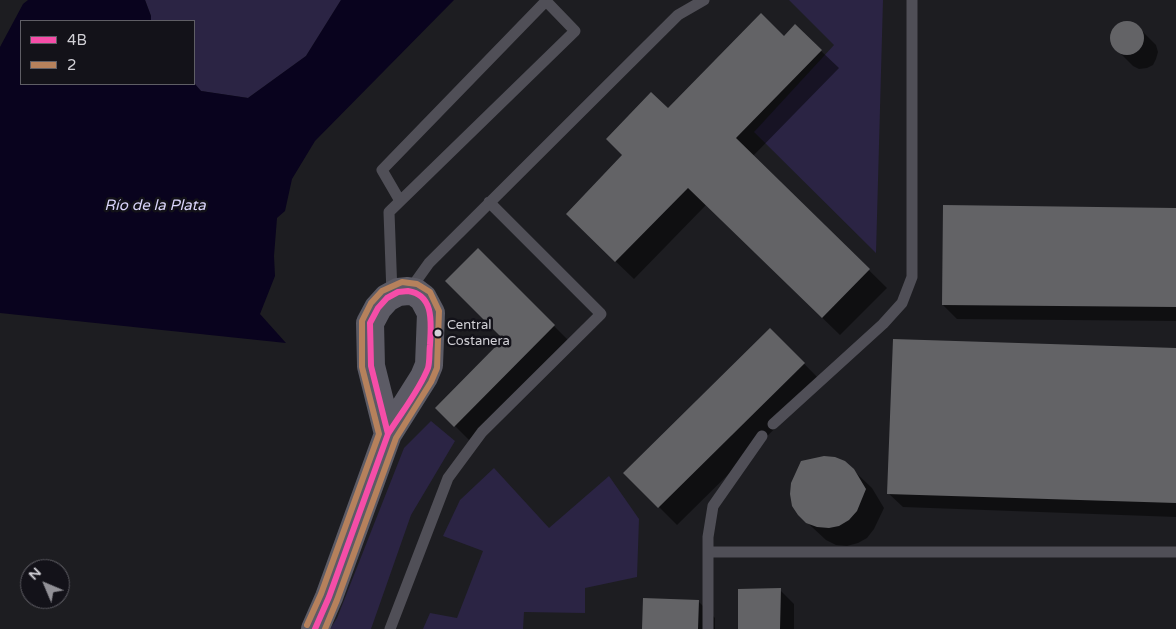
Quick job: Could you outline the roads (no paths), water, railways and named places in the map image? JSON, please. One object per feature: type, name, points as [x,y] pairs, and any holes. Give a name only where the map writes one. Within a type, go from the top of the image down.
[{"type":"street","points":[[315,629],[329,597],[388,434],[424,377],[428,365],[431,313],[423,298],[414,292],[400,293],[378,308],[370,323],[371,366],[388,434]]},
{"type":"lane","points":[[400,293],[678,15],[704,0]]},
{"type":"lane","points":[[773,424],[883,324],[902,303],[912,277],[912,0]]},
{"type":"lane","points":[[400,201],[382,170],[546,1],[574,31],[389,212],[400,293]]},
{"type":"lane","points":[[390,629],[448,478],[482,432],[601,314],[489,202]]},
{"type":"lane","points":[[708,629],[708,537],[713,506],[762,436]]},
{"type":"lane","points":[[708,552],[1176,552]]},
{"type":"water","name":"Río de la Plata","points":[[28,0],[145,0],[151,20],[20,20],[20,85],[195,84],[201,91],[248,98],[306,56],[341,0],[454,0],[315,141],[292,179],[285,211],[277,218],[274,256],[275,276],[260,314],[286,343],[0,313],[0,47],[23,4]]},
{"type":"place","name":"Central Costanera","points":[[438,333]]}]
